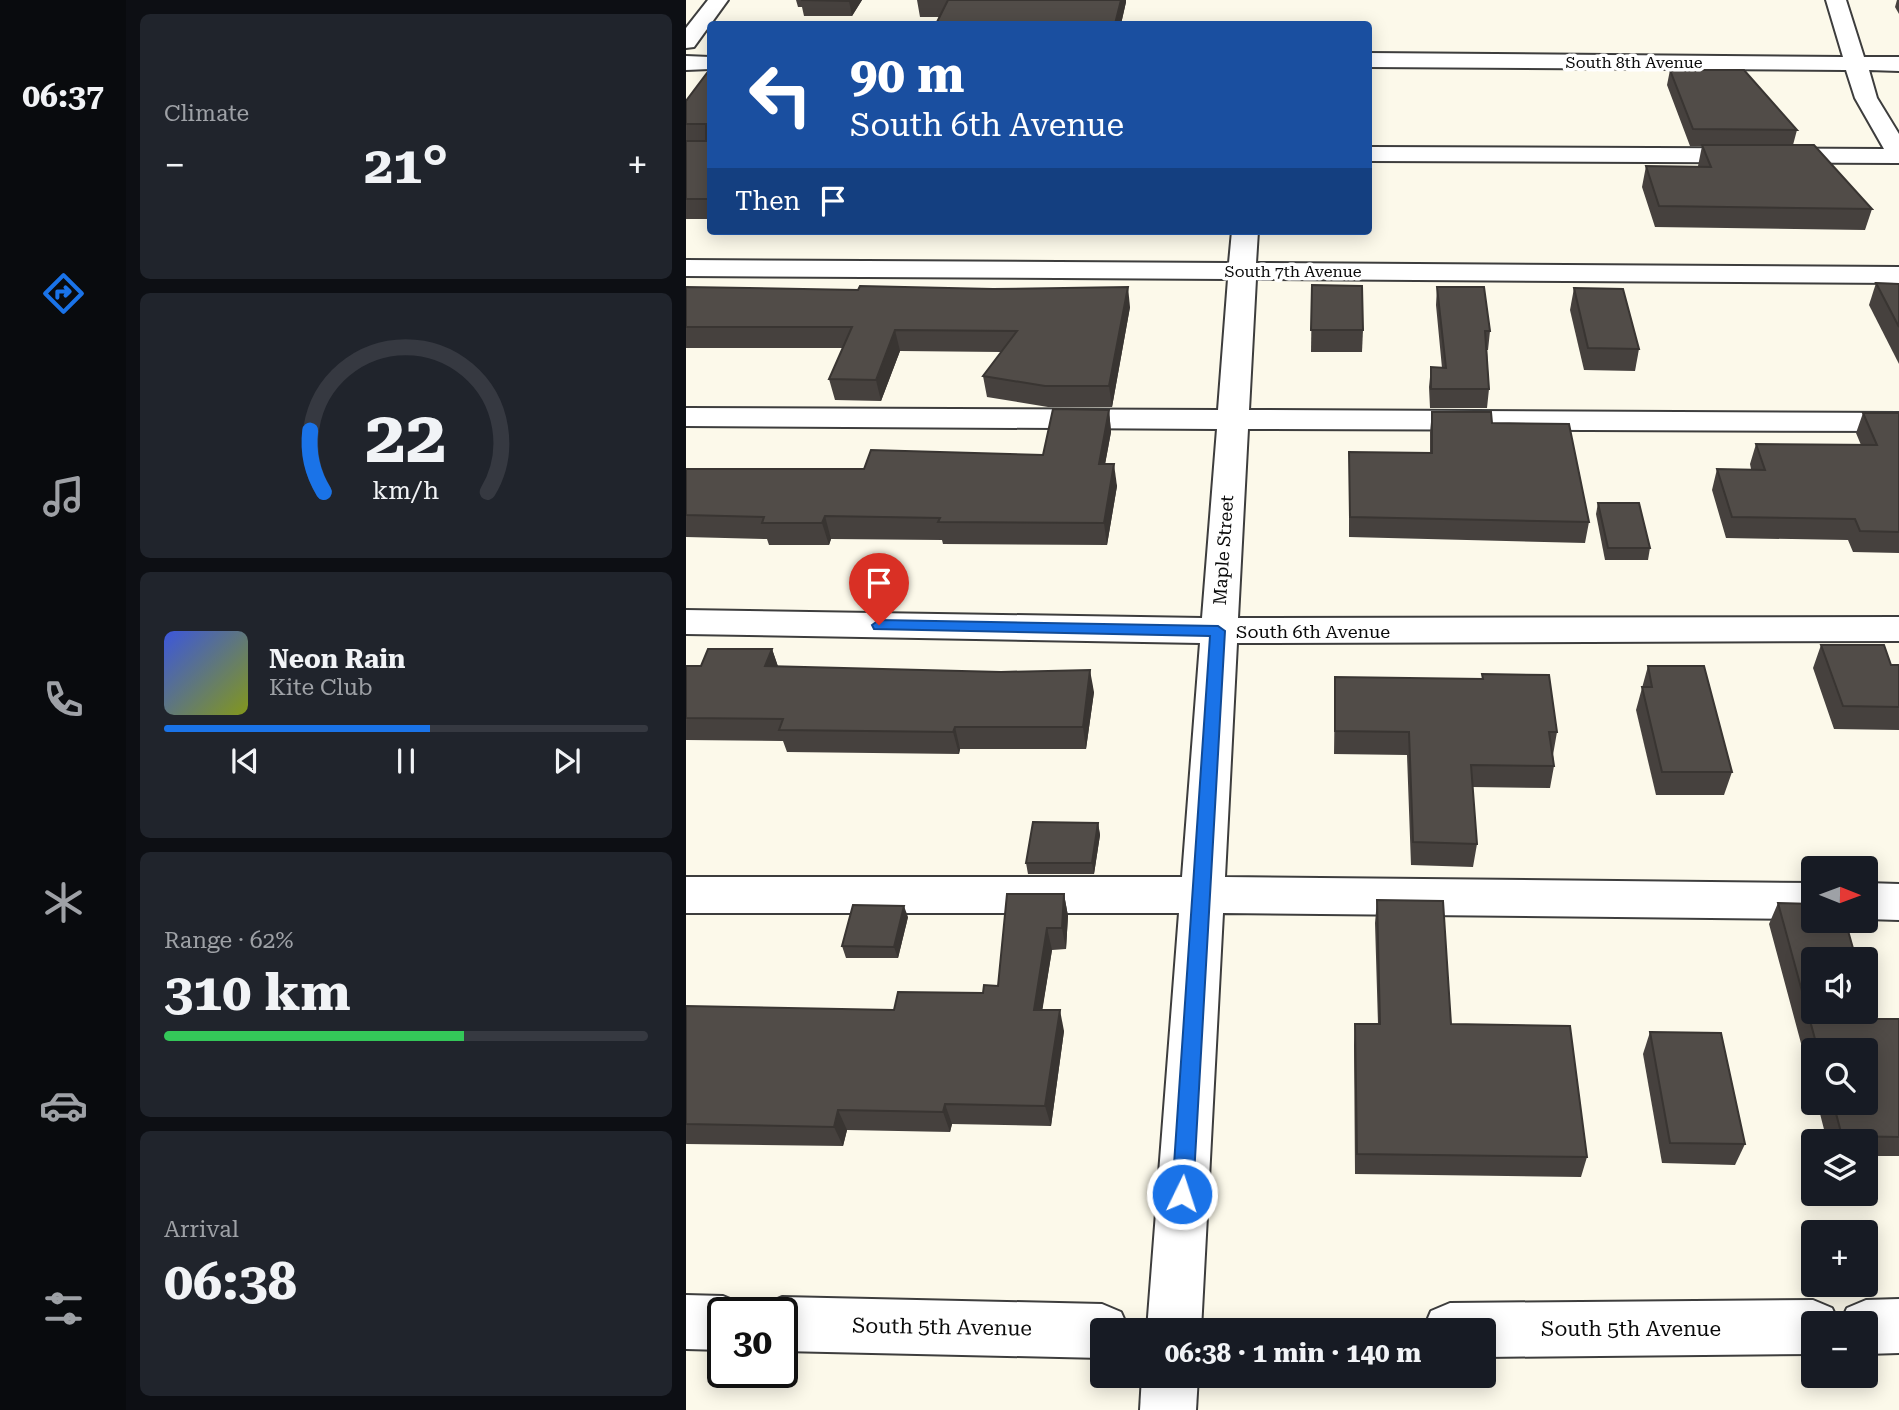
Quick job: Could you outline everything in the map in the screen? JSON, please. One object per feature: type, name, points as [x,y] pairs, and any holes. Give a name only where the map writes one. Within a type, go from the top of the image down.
[{"type":"street","points":[[686,43],[718,0]]},
{"type":"street","points":[[1836,0],[1866,98],[1899,155]]},
{"type":"street","points":[[686,43],[707,44]]},
{"type":"street","name":"South 8th Avenue","points":[[1372,60],[1899,64]]},
{"type":"street","points":[[686,63],[707,63]]},
{"type":"street","points":[[1372,154],[1899,155]]},
{"type":"street","name":"Maple Street","points":[[1175,1318],[1245,235]]},
{"type":"street","name":"South 7th Avenue","points":[[686,268],[1899,275]]},
{"type":"street","points":[[686,417],[1231,422],[1899,422]]},
{"type":"street","name":"South 6th Avenue","points":[[686,622],[1218,631],[1899,629]]},
{"type":"street","points":[[686,895],[1201,895],[1801,901]]},
{"type":"street","points":[[1878,901],[1899,902]]},
{"type":"street","points":[[686,1322],[707,1323]]},
{"type":"street","name":"South 5th Avenue","points":[[798,1324],[1090,1331]]},
{"type":"street","points":[[1878,1327],[1899,1326]]},
{"type":"street","name":"South 5th Avenue","points":[[1496,1330],[1801,1327]]},
{"type":"street","points":[[1168,1410],[1169,1388]]},
{"type":"building","points":[[948,0],[1121,0],[1116,21],[938,21]]},
{"type":"building","points":[[1670,70],[1744,70],[1797,130],[1693,129]]},
{"type":"building","points":[[707,73],[707,199],[686,199],[686,141],[706,141],[706,124],[686,124],[686,101]]},
{"type":"building","points":[[1702,145],[1814,145],[1872,209],[1659,206],[1646,166],[1711,167]]},
{"type":"building","points":[[1876,283],[1899,284],[1899,327]]},
{"type":"building","points":[[1312,285],[1362,286],[1363,330],[1311,330]]},
{"type":"building","points":[[860,286],[993,289],[1128,287],[1109,386],[1045,386],[983,376],[1017,331],[895,330],[876,380],[829,379],[852,327],[686,327],[686,287],[858,290]]},
{"type":"building","points":[[1437,287],[1484,287],[1490,331],[1485,331],[1489,389],[1431,389],[1431,367],[1446,368]]},
{"type":"building","points":[[1574,288],[1623,289],[1639,349],[1588,348]]},
{"type":"building","points":[[1053,409],[1109,410],[1099,464],[1114,464],[1104,523],[938,522],[940,518],[825,516],[822,523],[762,523],[764,517],[686,515],[686,469],[864,469],[871,450],[1043,455]]},
{"type":"building","points":[[1432,412],[1491,412],[1492,423],[1569,424],[1589,522],[1350,517],[1349,452],[1432,453]]},
{"type":"building","points":[[1863,413],[1899,413],[1899,532],[1860,531],[1855,519],[1732,517],[1717,469],[1765,470],[1756,444],[1877,445]]},
{"type":"building","points":[[1598,503],[1639,503],[1650,548],[1608,548]]},
{"type":"building","points":[[1821,645],[1884,645],[1891,665],[1899,665],[1899,707],[1843,706]]},
{"type":"building","points":[[708,649],[772,649],[765,666],[1001,672],[1090,670],[1083,727],[955,727],[953,732],[779,730],[783,719],[686,718],[686,666],[701,666]]},
{"type":"building","points":[[1648,666],[1704,666],[1732,772],[1662,772],[1642,687],[1652,687]]},
{"type":"building","points":[[1482,674],[1549,675],[1557,732],[1549,732],[1554,766],[1471,765],[1477,844],[1413,842],[1409,732],[1335,731],[1335,677],[1483,679]]},
{"type":"building","points":[[1033,822],[1098,823],[1092,863],[1026,863]]},
{"type":"building","points":[[1007,894],[1064,894],[1062,928],[1047,928],[1034,1010],[1060,1010],[1045,1106],[945,1104],[943,1112],[838,1110],[834,1127],[686,1124],[686,1006],[894,1010],[898,992],[983,993],[984,985],[998,986]]},
{"type":"building","points":[[1377,900],[1443,901],[1451,1024],[1570,1026],[1587,1157],[1357,1154],[1355,1024],[1380,1024]]},
{"type":"building","points":[[1778,903],[1801,904],[1801,933],[1849,933],[1853,947],[1801,947],[1801,988]]},
{"type":"building","points":[[853,905],[904,906],[894,947],[842,946]]},
{"type":"building","points":[[1878,1019],[1899,1019],[1899,1137],[1878,1137],[1878,1129],[1840,1129],[1836,1115],[1878,1115],[1878,1038],[1815,1038],[1811,1024],[1878,1024]]},
{"type":"building","points":[[1650,1032],[1721,1033],[1745,1144],[1670,1143]]},
{"type":"route","points":[[879,625],[1218,631],[1182,1194]]}]
